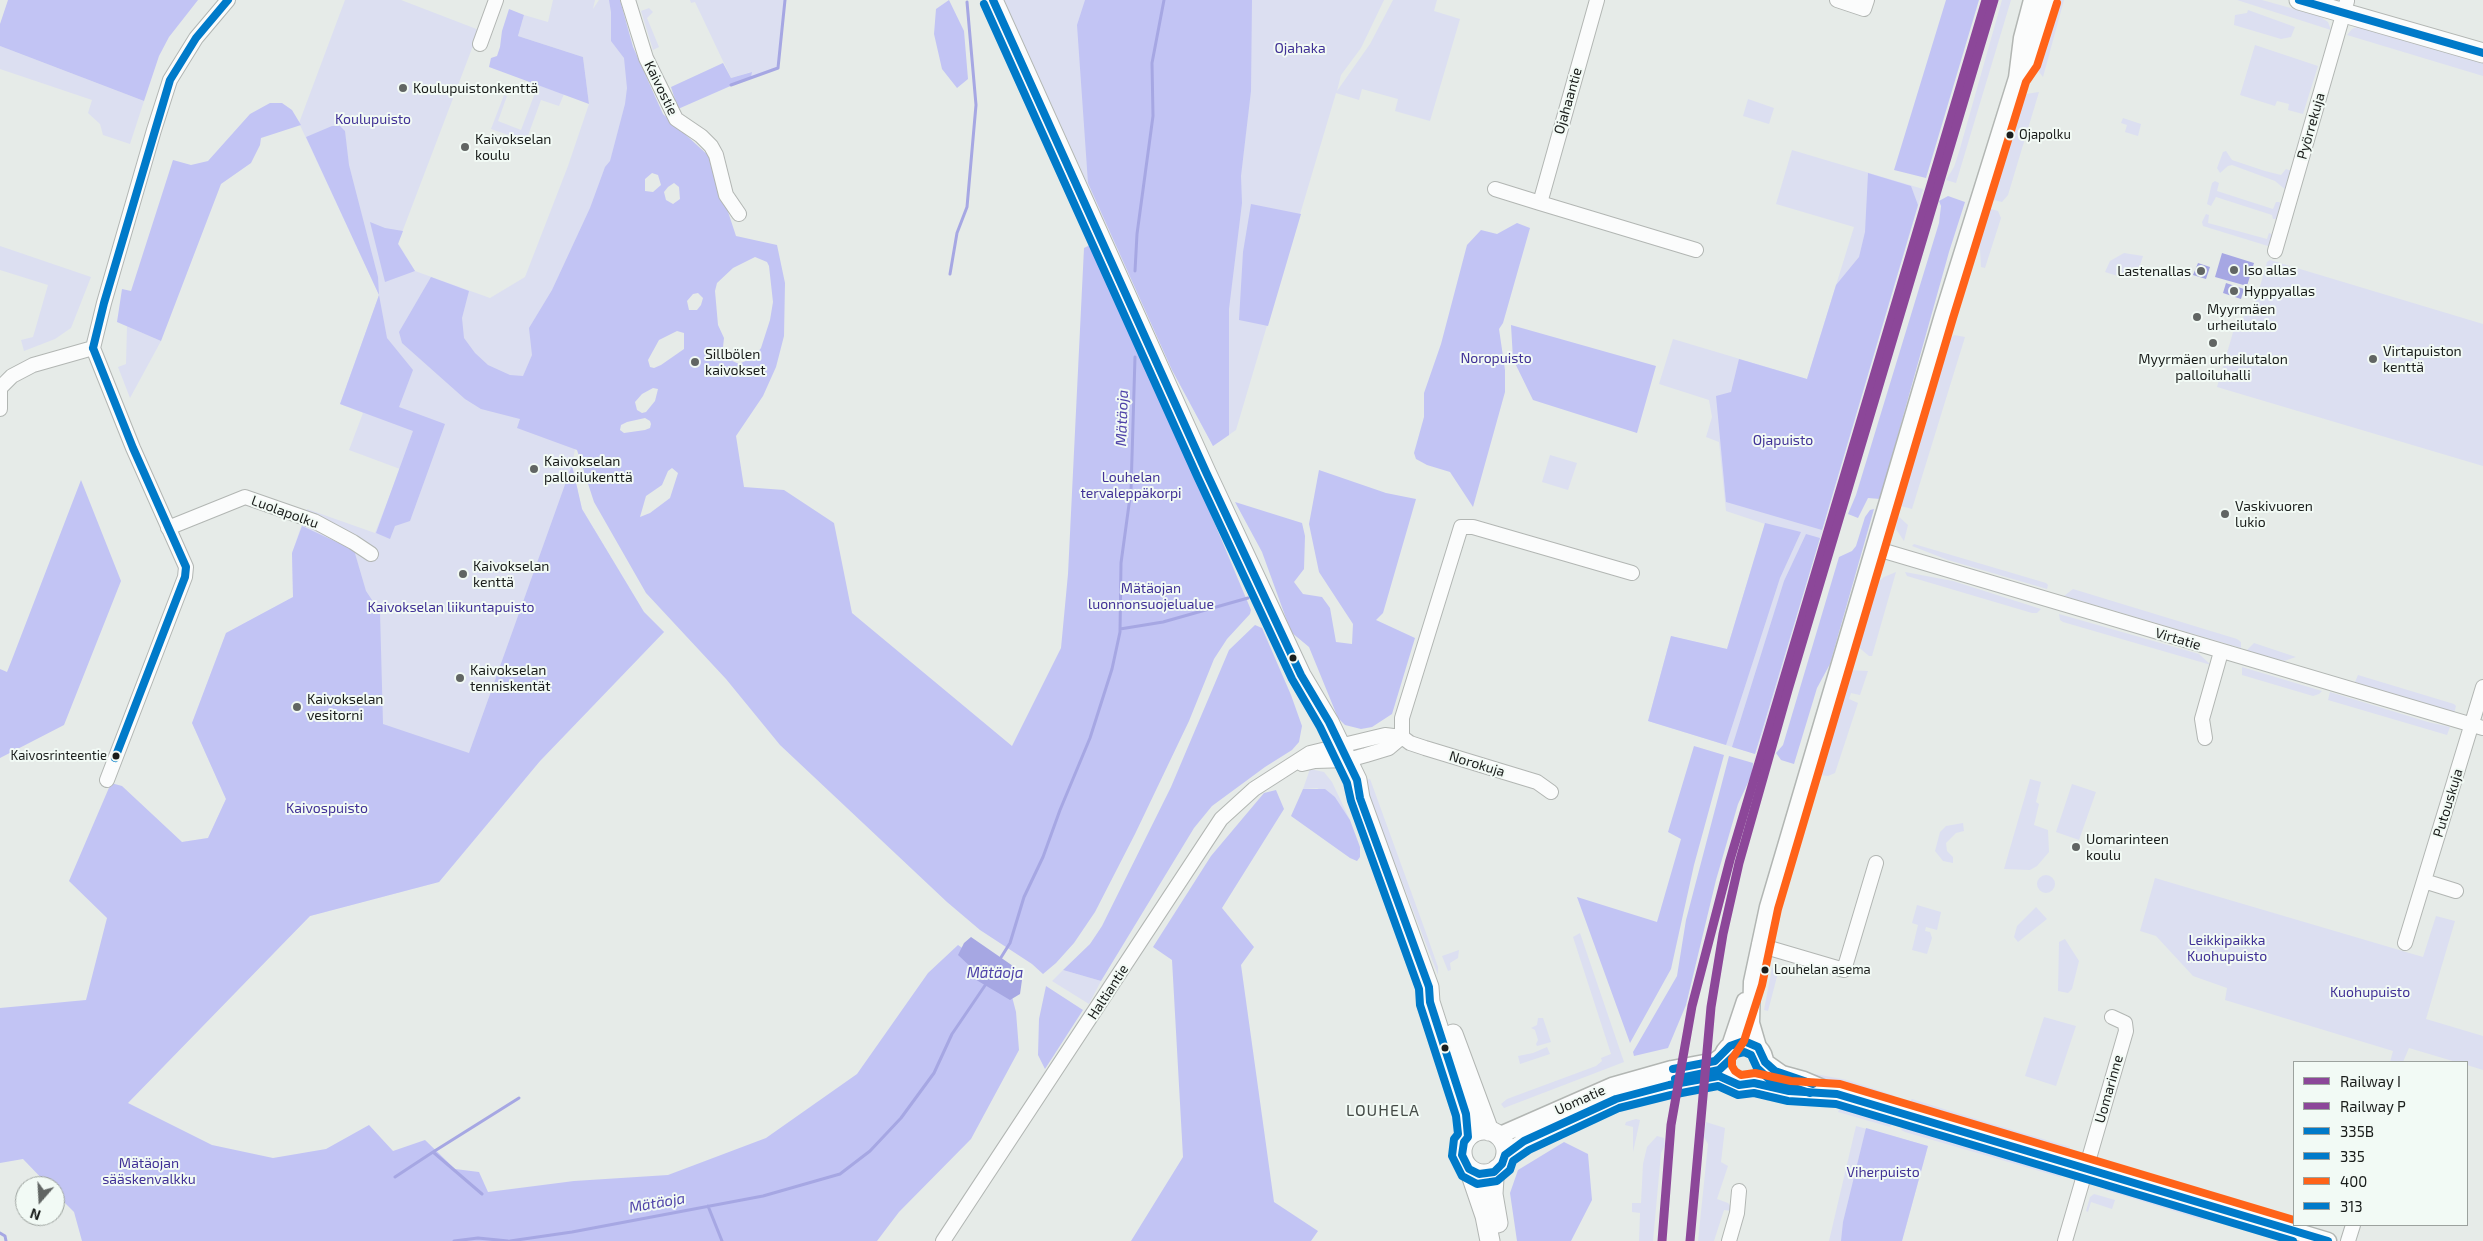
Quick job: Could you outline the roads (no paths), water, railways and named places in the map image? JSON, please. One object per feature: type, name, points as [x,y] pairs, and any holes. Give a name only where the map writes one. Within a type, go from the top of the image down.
[{"type":"main road","points":[[993,0],[1206,472],[1337,754],[1359,785],[1360,798],[1429,987],[1430,1002],[1466,1114],[1468,1136]]},
{"type":"main road","points":[[2299,0],[2345,4],[2483,40]]},
{"type":"main road","points":[[2345,4],[2483,53]]},
{"type":"main road","points":[[1429,987],[1439,996],[1494,1133],[1504,1144],[1501,1162],[1494,1178],[1493,1194],[1502,1241]]},
{"type":"main road","points":[[1490,1241],[1486,1216],[1462,1155],[1464,1142],[1468,1136],[1479,1131],[1494,1133]]},
{"type":"main road","points":[[1469,1169],[1483,1174],[1501,1162]]},
{"type":"street","points":[[107,780],[186,577],[186,567],[93,348],[104,303],[170,80],[196,38],[228,0]]},
{"type":"street","points":[[480,44],[496,0]]},
{"type":"street","name":"Kaivostie","points":[[628,0],[646,58],[676,119],[701,136],[711,146],[716,156],[726,195],[739,214]]},
{"type":"street","name":"Ojahaantie","points":[[1540,203],[1597,0]]},
{"type":"street","points":[[1837,0],[1864,9],[1866,3],[1846,0]]},
{"type":"street","points":[[1837,1094],[1826,1095],[1789,1091],[1754,1083],[1739,1085],[1727,1078],[1722,1068],[1726,1051],[1737,1030],[1752,982],[1771,898],[1874,548],[2017,78],[2022,38],[2032,0]]},
{"type":"street","points":[[2017,78],[2028,62],[2047,0]]},
{"type":"street","name":"Pyörrekuja","points":[[2275,251],[2345,4]]},
{"type":"street","points":[[1495,189],[1696,250]]},
{"type":"street","points":[[0,409],[0,388],[12,376],[33,365],[93,348]]},
{"type":"street","name":"Luolapolku","points":[[168,528],[245,497],[314,521],[354,542],[370,554]]},
{"type":"street","points":[[1337,754],[1389,748],[1402,737],[1402,718],[1455,540],[1461,527],[1473,527],[1632,573]]},
{"type":"street","name":"Virtatie","points":[[1874,548],[2477,727]]},
{"type":"street","points":[[2205,738],[2202,720],[2221,652]]},
{"type":"street","name":"Putouskuja","points":[[2404,943],[2477,727],[2483,687]]},
{"type":"street","name":"Norokuja","points":[[1402,737],[1410,743],[1536,782],[1551,792]]},
{"type":"street","name":"Haltiantie","points":[[943,1241],[1221,819],[1254,789],[1310,753],[1337,754]]},
{"type":"street","points":[[1759,945],[1844,970],[1876,863]]},
{"type":"street","points":[[2424,881],[2456,891]]},
{"type":"street","points":[[1752,982],[1751,1023],[1758,1047],[1765,1062],[1782,1074],[1804,1080],[1837,1094],[2328,1241]]},
{"type":"street","name":"Uomarinne","points":[[2086,1168],[2126,1031],[2125,1023],[2112,1018]]},
{"type":"street","points":[[1726,1051],[1744,1041],[1758,1047]]},
{"type":"street","name":"Uomatie","points":[[1494,1133],[1612,1086],[1672,1069],[1715,1061],[1726,1051]]},
{"type":"street","points":[[1754,1083],[1762,1075],[1765,1062]]},
{"type":"street","name":"Uomatie","points":[[1501,1162],[1524,1141],[1616,1099],[1668,1085],[1714,1076],[1727,1078]]},
{"type":"street","points":[[2065,1241],[2086,1168]]},
{"type":"street","points":[[1729,1241],[1737,1213],[1739,1192]]},
{"type":"street","points":[[2348,1241],[2353,1226]]},
{"type":"water","name":"Iso allas","points":[[2222,253],[2254,263],[2247,286],[2215,277]]},
{"type":"water","name":"Lastenallas","points":[[2198,263],[2210,267],[2206,279],[2193,275]]},
{"type":"water","name":"Hyppyallas","points":[[2226,283],[2244,289],[2241,299],[2223,293]]},
{"type":"water","name":"Mätäoja","points":[[971,937],[1013,966],[1022,980],[1020,994],[1010,1000],[973,978],[973,969],[958,955],[964,943]]},
{"type":"waterway","points":[[731,85],[778,68],[785,0]]},
{"type":"waterway","name":"Mätäoja","points":[[1135,271],[1137,234],[1153,116],[1152,63],[1164,0]]},
{"type":"waterway","points":[[950,274],[957,233],[967,207],[976,105],[967,2]]},
{"type":"waterway","name":"Mätäoja","points":[[1000,959],[1010,943],[1024,897],[1043,857],[1090,738],[1112,669],[1120,632],[1121,563],[1131,490],[1135,357]]},
{"type":"waterway","points":[[1120,629],[1163,622],[1248,598]]},
{"type":"waterway","name":"Mätäoja","points":[[510,1241],[572,1232],[763,1196],[840,1174],[870,1151],[901,1118],[934,1073],[952,1034],[986,984]]},
{"type":"waterway","points":[[482,1194],[433,1152],[519,1098]]},
{"type":"waterway","points":[[395,1177],[433,1152]]},
{"type":"waterway","points":[[708,1206],[722,1241]]},
{"type":"waterway","name":"Mätäoja","points":[[0,1233],[5,1236],[6,1241]]},
{"type":"waterway","name":"Mätäoja","points":[[454,1241],[478,1238],[508,1241]]},
{"type":"rail line","name":"I","points":[[1662,1241],[1671,1125],[1692,1006],[1730,860],[1986,0]]},
{"type":"rail line","name":"P","points":[[1690,1241],[1711,1007],[1723,934],[1739,863],[1788,690],[1994,0]]},
{"type":"place","name":"Koulupuistonkenttä","points":[[403,88]]},
{"type":"place","name":"Ojapolku","points":[[2010,135]]},
{"type":"place","name":"Kaivokselan koulu","points":[[465,147]]},
{"type":"place","name":"Iso allas","points":[[2234,270]]},
{"type":"place","name":"Lastenallas","points":[[2201,271]]},
{"type":"place","name":"Hyppyallas","points":[[2234,291]]},
{"type":"place","name":"Myyrmäen urheilutalo","points":[[2197,317]]},
{"type":"place","name":"Myyrmäen urheilutalon palloiluhalli","points":[[2213,343]]},
{"type":"place","name":"Virtapuiston kenttä","points":[[2373,359]]},
{"type":"place","name":"Sillbölen kaivokset","points":[[695,362]]},
{"type":"place","name":"Kaivokselan palloilukenttä","points":[[534,469]]},
{"type":"place","name":"Vaskivuoren lukio","points":[[2225,514]]},
{"type":"place","name":"Kaivokselan kenttä","points":[[463,574]]},
{"type":"place","name":"Kaivokselan tenniskentät","points":[[460,678]]},
{"type":"place","name":"Kaivokselan vesitorni","points":[[297,707]]},
{"type":"place","name":"Kaivosrinteentie","points":[[116,756]]},
{"type":"place","name":"Uomarinteen koulu","points":[[2076,847]]},
{"type":"place","name":"Louhelan asema","points":[[1765,970]]},
{"type":"district","name":"LOUHELA","points":[[1383,1111]]},
{"type":"park label","name":"Ojahaka","points":[[1300,48]]},
{"type":"park label","name":"Koulupuisto","points":[[373,119]]},
{"type":"park label","name":"Noropuisto","points":[[1496,358]]},
{"type":"park label","name":"Ojapuisto","points":[[1783,440]]},
{"type":"park label","name":"Louhelan tervaleppäkorpi","points":[[1131,486]]},
{"type":"park label","name":"Mätäojan luonnonsuojelualue","points":[[1151,596]]},
{"type":"park label","name":"Kaivokselan liikuntapuisto","points":[[451,607]]},
{"type":"park label","name":"Kaivospuisto","points":[[327,808]]},
{"type":"park label","name":"Leikkipaikka Kuohupuisto","points":[[2227,948]]},
{"type":"park label","name":"Kuohupuisto","points":[[2370,992]]},
{"type":"park label","name":"Mätäojan sääskenvalkku","points":[[149,1172]]},
{"type":"park label","name":"Viherpuisto","points":[[1883,1172]]}]
